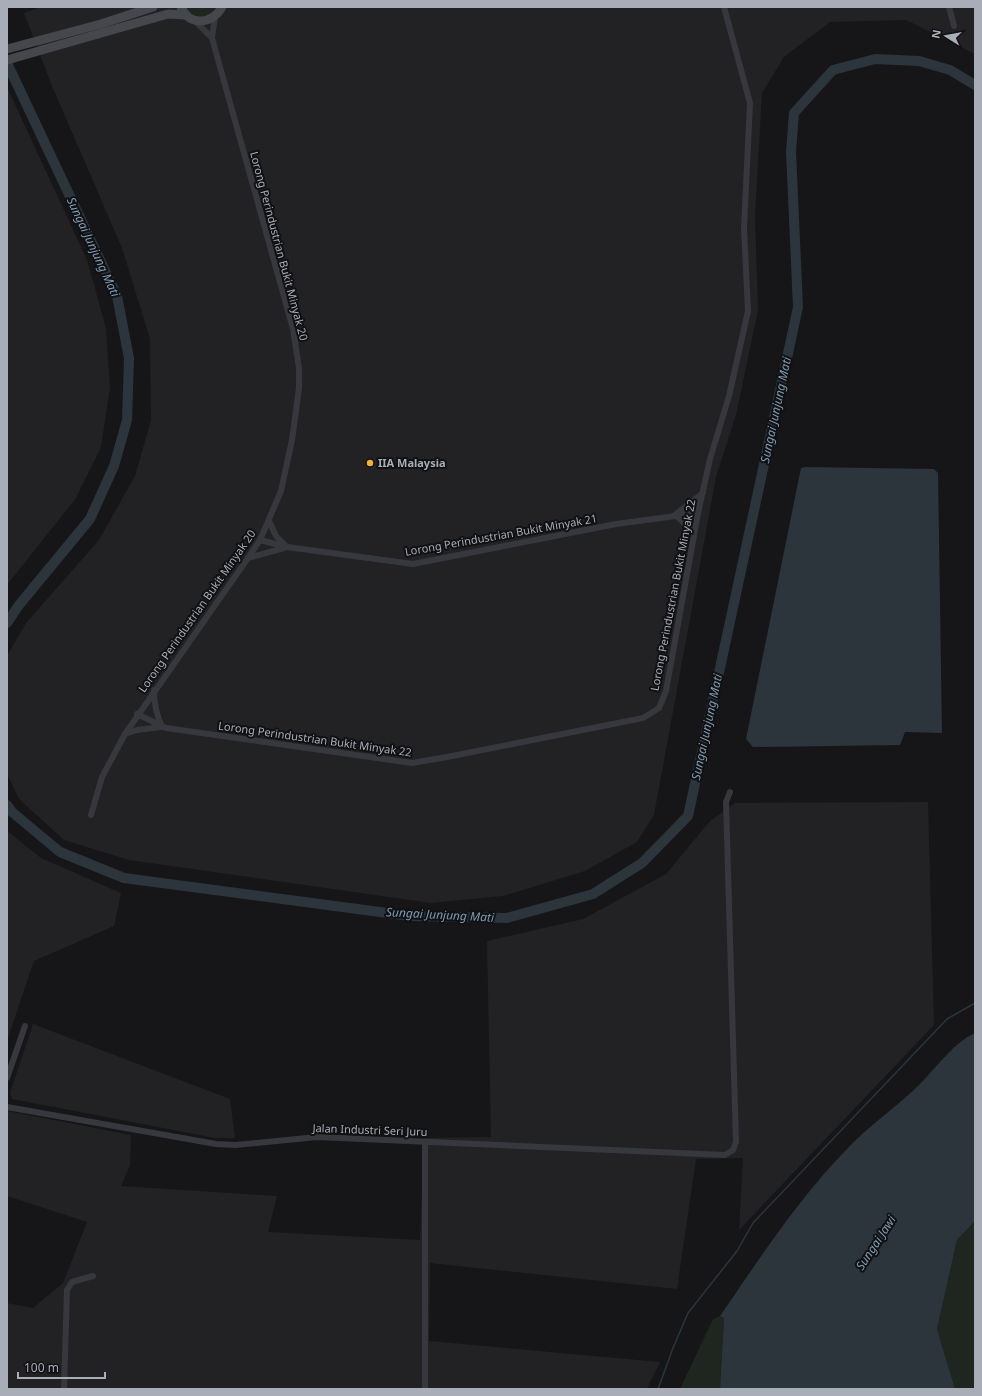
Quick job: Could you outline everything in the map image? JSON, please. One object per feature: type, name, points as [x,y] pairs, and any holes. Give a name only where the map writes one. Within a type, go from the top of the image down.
[{"type":"street","points":[[10,48],[102,24],[153,7]]},
{"type":"street","points":[[212,38],[215,17],[222,7]]},
{"type":"street","name":"Lorong Perindustrian Bukit Minyak 22","points":[[137,714],[162,727],[412,763],[447,758],[643,718],[652,714],[658,708],[666,691],[698,513],[710,459],[729,396],[748,311],[744,228],[750,103],[724,7]]},
{"type":"street","points":[[949,7],[954,26]]},
{"type":"street","points":[[7,60],[183,11],[212,38]]},
{"type":"street","points":[[195,21],[209,20],[215,17]]},
{"type":"street","name":"Lorong Perindustrian Bukit Minyak 20","points":[[91,815],[102,777],[137,714],[260,540],[282,492],[297,409],[299,368],[293,329],[212,38]]},
{"type":"street","points":[[694,536],[682,521],[674,515],[703,493]]},
{"type":"street","name":"Lorong Perindustrian Bukit Minyak 21","points":[[260,540],[287,547],[413,564],[616,524],[674,515],[698,513]]},
{"type":"street","points":[[269,521],[276,536],[287,547]]},
{"type":"street","points":[[248,558],[267,551],[287,547]]},
{"type":"street","points":[[125,734],[137,730],[162,727],[154,704],[154,690]]},
{"type":"street","name":"Jalan Industri Seri Juru","points":[[7,1107],[216,1144],[235,1145],[316,1137],[725,1155],[733,1150],[736,1142],[726,802],[730,792]]},
{"type":"street","points":[[7,1078],[25,1026]]},
{"type":"street","points":[[425,1142],[425,1389]]},
{"type":"street","points":[[64,1389],[67,1290],[72,1282],[93,1276]]},
{"type":"shaded area","points":[[41,7],[975,7],[975,54],[906,20],[830,22],[784,57],[762,93],[755,215],[758,310],[736,415],[716,477],[654,815],[637,842],[585,871],[503,896],[431,903],[129,860],[64,840],[19,799],[7,774],[8,654],[26,623],[99,540],[135,476],[151,420],[150,339],[122,248],[52,86],[24,13]]},
{"type":"shaded area","points":[[184,7],[219,7],[216,13],[197,19]]},
{"type":"shaded area","points":[[7,87],[87,260],[106,328],[110,387],[101,447],[76,498],[7,585]]},
{"type":"shaded area","points":[[928,802],[934,1025],[739,1230],[743,1158],[696,1159],[677,1289],[430,1263],[429,1341],[660,1362],[647,1389],[7,1389],[7,1303],[33,1308],[63,1283],[87,1222],[7,1196],[7,1111],[131,1135],[130,1165],[121,1186],[277,1196],[268,1232],[420,1240],[424,1138],[491,1137],[487,941],[583,919],[666,874],[710,821],[735,803]]},
{"type":"shaded area","points":[[7,831],[41,858],[121,893],[114,926],[34,961],[7,1041]]},
{"type":"shaded area","points":[[33,1024],[230,1099],[235,1138],[215,1138],[12,1099],[10,1093]]},
{"type":"shaded area","points":[[975,1221],[975,1389],[955,1389],[937,1329],[957,1240]]},
{"type":"shaded area","points":[[720,1316],[724,1318],[720,1389],[680,1389],[713,1319]]},
{"type":"water","points":[[801,468],[934,469],[938,473],[942,733],[905,732],[900,745],[753,747],[746,739]]},
{"type":"water","name":"Sungai Jawi","points":[[975,1033],[975,1221],[957,1240],[937,1329],[955,1389],[720,1389],[724,1318],[720,1316],[780,1230],[812,1188],[856,1140],[911,1092],[952,1049],[967,1037]]},
{"type":"waterway","name":"Sungai Junjung Mati","points":[[7,805],[12,812],[60,852],[124,878],[410,916],[507,918],[593,894],[642,863],[688,816],[798,307],[791,152],[794,113],[833,70],[875,59],[919,61],[950,70],[975,85]]},
{"type":"waterway","name":"Sungai Junjung Mati","points":[[7,63],[117,296],[129,358],[127,420],[114,466],[90,519],[19,605],[7,623]]},
{"type":"waterway","points":[[658,1389],[688,1313],[737,1251],[753,1223],[947,1019],[975,1003]]},
{"type":"place","name":"IIA Malaysia","points":[[370,463]]}]
